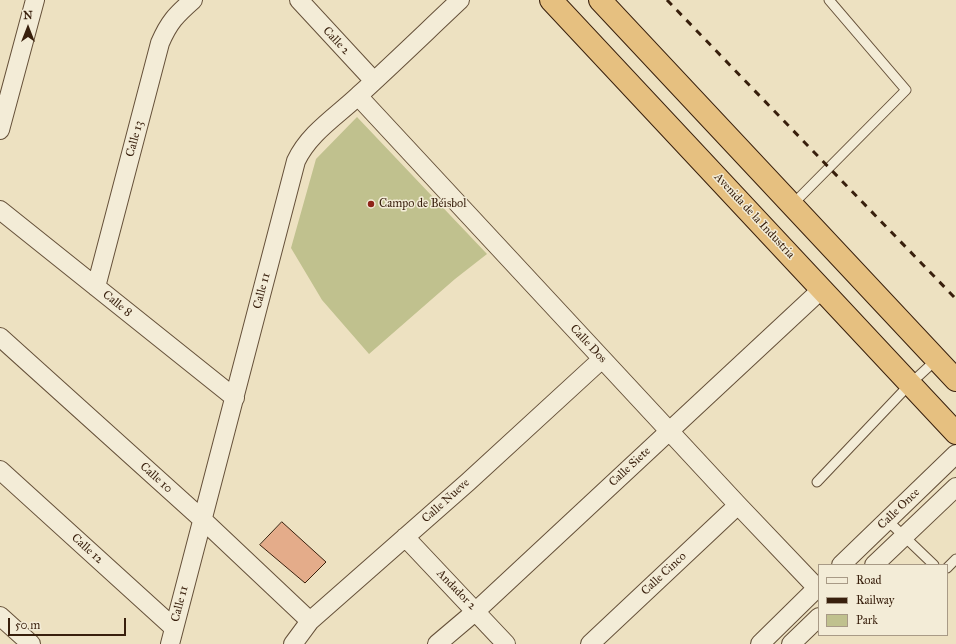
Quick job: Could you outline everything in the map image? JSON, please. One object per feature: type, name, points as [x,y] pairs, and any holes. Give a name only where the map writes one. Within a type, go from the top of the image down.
[{"type":"highway","name":"Avenida de la Industria","points":[[551,0],[956,433]]},
{"type":"highway","points":[[600,0],[956,380]]},
{"type":"street","points":[[0,130],[35,0]]},
{"type":"street","name":"Calle 13","points":[[96,287],[160,43],[166,28],[175,16],[193,0]]},
{"type":"street","name":"Calle 2","points":[[299,0],[374,81]]},
{"type":"street","name":"Calle 11","points":[[172,636],[296,161],[302,149],[311,138],[460,0]]},
{"type":"street","name":"Calle Dos","points":[[358,96],[738,505],[818,588]]},
{"type":"street","name":"Calle 8","points":[[0,210],[235,398]]},
{"type":"street","name":"Calle Siete","points":[[437,644],[476,611],[822,289]]},
{"type":"street","name":"Calle 10","points":[[0,336],[202,520],[310,621]]},
{"type":"street","name":"Calle Nueve","points":[[293,644],[310,621],[602,359]]},
{"type":"street","name":"Calle Once","points":[[842,564],[956,454]]},
{"type":"street","name":"Calle 12","points":[[0,470],[172,636]]},
{"type":"street","name":"Calle Once","points":[[875,564],[956,487]]},
{"type":"street","name":"Calle Cinco","points":[[590,644],[738,505]]},
{"type":"street","name":"Andador 2","points":[[405,537],[506,644]]},
{"type":"street","points":[[760,644],[818,588]]},
{"type":"street","points":[[0,616],[31,644]]},
{"type":"street","points":[[799,642],[818,618]]},
{"type":"lane","points":[[792,205],[906,90],[829,0]]},
{"type":"lane","points":[[817,482],[910,384],[937,359]]},
{"type":"lane","points":[[887,520],[933,564]]},
{"type":"lane","points":[[948,567],[956,559]]},
{"type":"green space","name":"Campo de Béisbol","points":[[357,117],[487,254],[455,279],[369,354],[322,300],[291,248],[316,159]]},
{"type":"building","points":[[282,522],[326,562],[305,583],[260,545]]},
{"type":"railway","points":[[667,0],[956,299]]},
{"type":"place","name":"Campo de Béisbol","points":[[371,204]]}]
